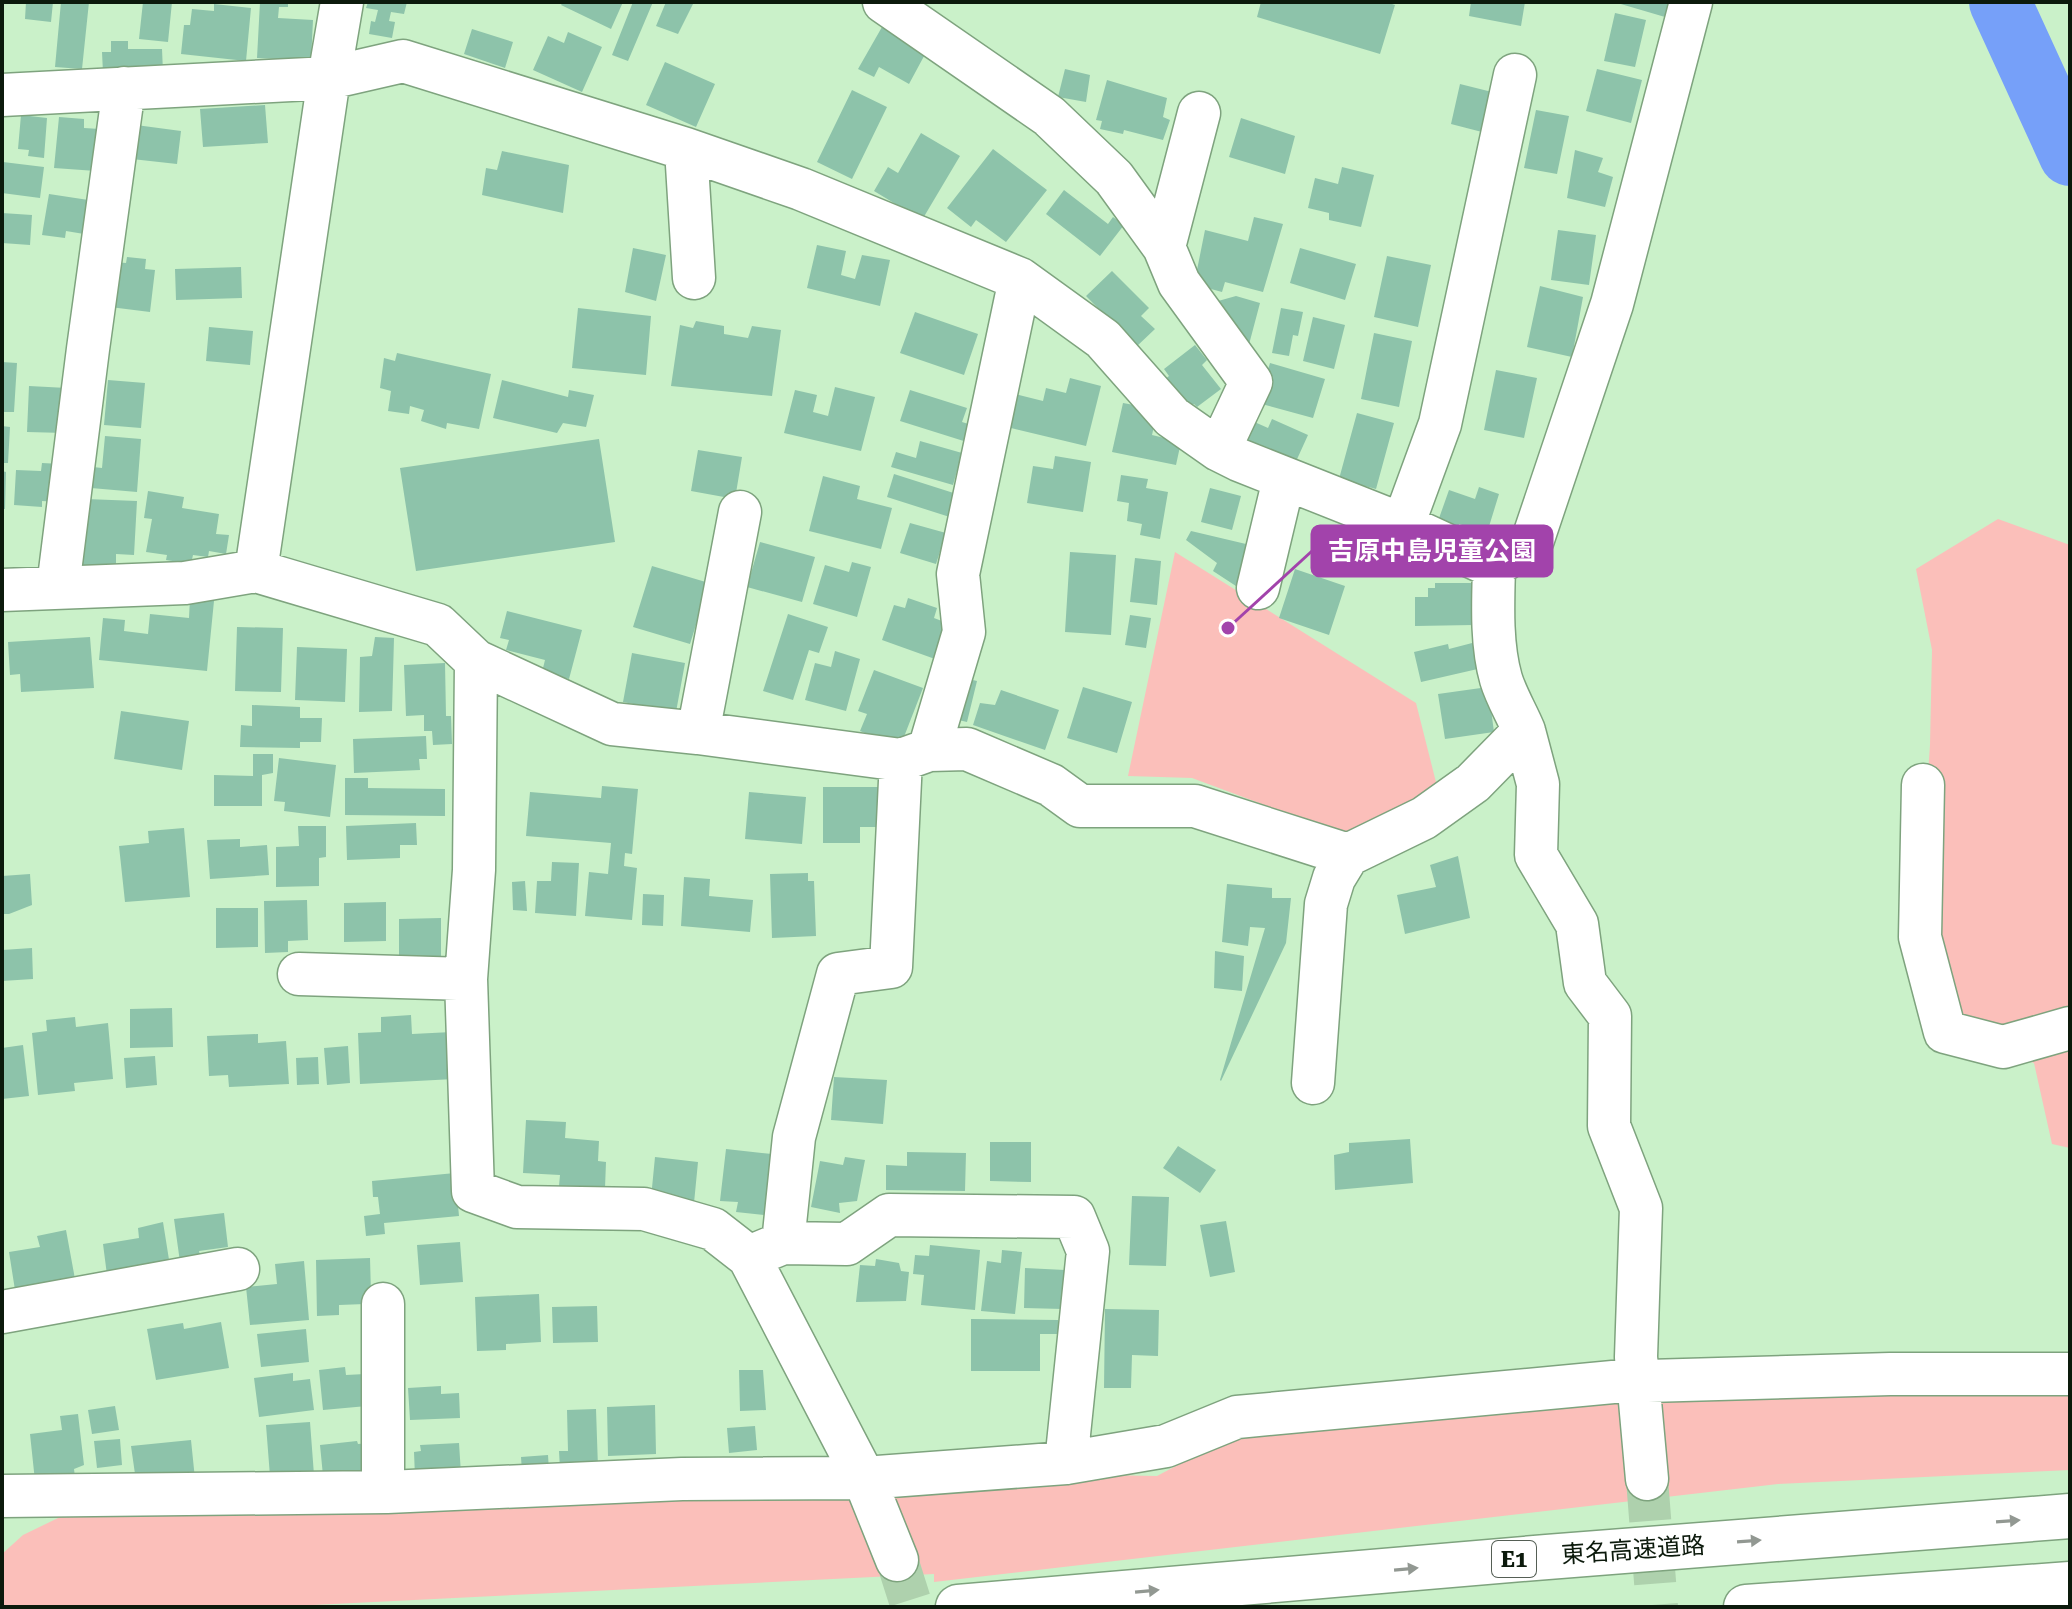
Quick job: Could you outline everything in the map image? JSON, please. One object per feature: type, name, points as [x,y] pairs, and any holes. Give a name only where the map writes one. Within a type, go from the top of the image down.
[{"type":"highway","name":"東名高速道路","points":[[958,1607],[2070,1516]]},
{"type":"highway","points":[[1746,1607],[2070,1584]]},
{"type":"street","points":[[256,571],[342,2]]},
{"type":"street","points":[[884,2],[1049,116],[1114,178],[1164,247],[1179,283],[1251,382],[1219,450]]},
{"type":"street","points":[[1494,567],[1533,539],[1612,304],[1691,2]]},
{"type":"street","points":[[2,95],[329,78],[403,61],[686,149],[801,189],[1020,279],[1103,339],[1172,417],[1219,450],[1403,525],[1494,567]]},
{"type":"street","points":[[1403,525],[1440,424],[1515,75]]},
{"type":"street","points":[[58,587],[124,88]]},
{"type":"street","points":[[1164,247],[1199,113]]},
{"type":"street","points":[[686,149],[694,278]]},
{"type":"street","points":[[897,1560],[766,1250],[838,974],[891,967],[915,755],[964,632],[958,574],[1020,279]]},
{"type":"street","points":[[1258,588],[1284,479]]},
{"type":"street","points":[[698,733],[740,512]]},
{"type":"street","points":[[1494,567],[1495,637],[1501,679],[1524,731],[1538,784],[1536,855],[1577,924],[1585,983],[1610,1016],[1609,1126],[1641,1208],[1636,1357],[1647,1479]]},
{"type":"street","points":[[2,590],[185,583],[256,571],[438,625],[476,661],[612,724],[915,755],[967,749],[1051,785],[1080,806],[1195,806],[1348,855]]},
{"type":"street","points":[[476,661],[474,870],[466,979],[473,1191],[517,1207],[644,1209],[713,1229],[766,1250],[847,1244],[889,1215],[1074,1217],[1088,1251],[1066,1463]]},
{"type":"street","points":[[1313,1083],[1326,904],[1334,878],[1348,855],[1424,818],[1473,783],[1524,731]]},
{"type":"street","points":[[1923,785],[1920,937],[1945,1032],[2003,1047],[2070,1028]]},
{"type":"street","points":[[299,974],[466,979]]},
{"type":"street","points":[[2,1312],[238,1269]]},
{"type":"street","points":[[383,1304],[383,1492]]},
{"type":"street","points":[[2,1496],[383,1492],[682,1479],[864,1478],[1066,1463],[1166,1446],[1237,1417],[1638,1380],[2070,1374]]},
{"type":"shaded area","points":[[1998,519],[2070,545],[2070,1148],[2052,1144],[2034,1063],[1945,1032],[1923,850],[1932,650],[1916,569]]},
{"type":"shaded area","points":[[1175,552],[1416,703],[1440,798],[1350,837],[1192,778],[1128,776]]},
{"type":"shaded area","points":[[2070,1386],[2070,1470],[1778,1484],[934,1582],[934,1574],[273,1607],[2,1607],[2,1554],[23,1535],[87,1504],[939,1472],[1157,1476],[1274,1414]]},
{"type":"building","points":[[26,2],[53,2],[51,22],[25,19]]},
{"type":"building","points":[[61,2],[89,2],[82,69],[55,67]]},
{"type":"building","points":[[143,2],[172,2],[168,42],[139,39]]},
{"type":"building","points":[[260,2],[288,2],[288,7],[279,7],[278,18],[313,20],[311,61],[257,58]]},
{"type":"building","points":[[368,2],[407,2],[404,14],[391,12],[389,21],[395,22],[392,38],[369,34],[371,21],[375,22],[378,10],[366,8]]},
{"type":"building","points":[[563,2],[623,2],[611,29],[561,5]]},
{"type":"building","points":[[633,2],[653,2],[628,61],[612,55]]},
{"type":"building","points":[[666,2],[694,2],[678,34],[656,26]]},
{"type":"building","points":[[1261,2],[1386,2],[1395,5],[1380,54],[1257,17]]},
{"type":"building","points":[[1471,2],[1525,2],[1521,26],[1469,16]]},
{"type":"building","points":[[1614,2],[1669,2],[1665,17]]},
{"type":"building","points":[[214,4],[251,8],[246,61],[181,54],[184,25],[190,25],[192,9],[214,11]]},
{"type":"building","points":[[1615,13],[1646,20],[1635,67],[1604,61]]},
{"type":"building","points":[[886,20],[930,45],[909,84],[879,67],[874,77],[858,69]]},
{"type":"building","points":[[472,29],[513,42],[505,68],[464,54]]},
{"type":"building","points":[[568,32],[602,47],[582,92],[533,70],[548,36],[564,43]]},
{"type":"building","points":[[111,41],[128,41],[128,49],[162,49],[163,72],[103,73],[102,52],[111,52]]},
{"type":"building","points":[[665,62],[715,84],[696,127],[646,105]]},
{"type":"building","points":[[1065,69],[1090,75],[1086,102],[1058,97]]},
{"type":"building","points":[[1597,69],[1642,80],[1631,123],[1586,111]]},
{"type":"building","points":[[1107,80],[1167,98],[1163,117],[1170,120],[1163,140],[1124,130],[1123,134],[1100,129],[1102,121],[1096,120]]},
{"type":"building","points":[[1460,84],[1492,92],[1482,132],[1451,124]]},
{"type":"building","points":[[852,90],[887,107],[852,179],[817,162]]},
{"type":"building","points":[[265,105],[268,143],[203,147],[200,109]]},
{"type":"building","points":[[1536,110],[1569,116],[1557,174],[1524,168]]},
{"type":"building","points":[[21,115],[47,118],[44,158],[28,156],[29,150],[18,149]]},
{"type":"building","points":[[59,117],[84,119],[84,128],[100,129],[96,171],[54,168]]},
{"type":"building","points":[[1241,118],[1295,136],[1285,174],[1229,157]]},
{"type":"building","points":[[136,125],[181,131],[177,164],[132,159]]},
{"type":"building","points":[[921,133],[960,156],[922,220],[874,191],[888,167],[898,173]]},
{"type":"building","points":[[993,149],[1047,190],[1006,242],[976,220],[971,227],[947,208]]},
{"type":"building","points":[[1575,150],[1603,158],[1598,172],[1613,177],[1605,207],[1567,198]]},
{"type":"building","points":[[502,151],[569,165],[563,213],[482,195],[486,168],[497,170]]},
{"type":"building","points":[[3,162],[44,167],[40,198],[2,193]]},
{"type":"building","points":[[1342,167],[1374,175],[1361,227],[1329,220],[1329,213],[1308,208],[1315,178],[1338,184]]},
{"type":"building","points":[[1064,190],[1108,224],[1113,217],[1124,225],[1100,256],[1046,214]]},
{"type":"building","points":[[49,194],[95,201],[90,235],[66,231],[65,238],[42,235]]},
{"type":"building","points":[[2,213],[32,215],[30,245],[2,243]]},
{"type":"building","points":[[1254,217],[1283,224],[1263,292],[1225,282],[1222,292],[1200,286],[1202,277],[1196,275],[1205,230],[1248,241]]},
{"type":"building","points":[[1558,230],[1596,235],[1589,285],[1551,280]]},
{"type":"building","points":[[817,245],[846,251],[841,275],[855,279],[862,255],[890,260],[880,306],[807,288]]},
{"type":"building","points":[[633,248],[666,255],[656,301],[625,292]]},
{"type":"building","points":[[1300,248],[1356,264],[1345,300],[1290,283]]},
{"type":"building","points":[[1387,256],[1431,265],[1418,327],[1374,317]]},
{"type":"building","points":[[127,257],[146,259],[145,269],[155,270],[150,312],[110,307],[115,262],[126,263]]},
{"type":"building","points":[[241,267],[242,298],[176,300],[175,269]]},
{"type":"building","points":[[1112,271],[1149,308],[1141,316],[1155,329],[1136,347],[1086,296]]},
{"type":"building","points":[[1540,286],[1583,297],[1572,357],[1527,347]]},
{"type":"building","points":[[1236,296],[1260,303],[1247,352],[1211,303]]},
{"type":"building","points":[[578,308],[651,316],[646,375],[572,368]]},
{"type":"building","points":[[1281,308],[1303,312],[1298,336],[1293,335],[1289,356],[1272,353]]},
{"type":"building","points":[[915,312],[978,334],[964,375],[900,353]]},
{"type":"building","points":[[1313,317],[1345,325],[1334,369],[1303,361]]},
{"type":"building","points":[[696,321],[724,326],[724,334],[748,338],[752,326],[781,330],[772,396],[671,386],[680,325],[693,328]]},
{"type":"building","points":[[209,327],[253,331],[250,365],[206,361]]},
{"type":"building","points":[[1374,333],[1412,341],[1399,407],[1361,399]]},
{"type":"building","points":[[1195,345],[1207,360],[1202,365],[1221,389],[1197,407],[1194,404],[1187,409],[1164,380],[1169,376],[1164,369]]},
{"type":"building","points":[[397,353],[491,374],[479,429],[447,423],[446,429],[421,421],[424,410],[410,406],[409,414],[388,411],[391,391],[380,388],[384,358],[395,361]]},
{"type":"building","points":[[2,362],[17,363],[14,412],[2,412]]},
{"type":"building","points":[[1270,363],[1325,379],[1313,418],[1258,403]]},
{"type":"building","points":[[1496,370],[1537,378],[1524,438],[1484,430]]},
{"type":"building","points":[[1070,378],[1101,386],[1086,446],[1007,427],[1015,394],[1043,401],[1046,388],[1066,393]]},
{"type":"building","points":[[108,380],[145,383],[141,428],[104,425]]},
{"type":"building","points":[[502,380],[568,397],[569,390],[594,395],[586,427],[563,423],[557,433],[493,418]]},
{"type":"building","points":[[29,386],[67,388],[65,433],[27,432]]},
{"type":"building","points":[[835,387],[875,397],[861,451],[784,433],[795,390],[817,395],[813,412],[828,416]]},
{"type":"building","points":[[910,390],[967,408],[962,422],[975,426],[970,443],[900,421]]},
{"type":"building","points":[[1123,403],[1145,407],[1156,417],[1152,435],[1181,442],[1176,465],[1112,452]]},
{"type":"building","points":[[1357,413],[1394,423],[1376,489],[1339,479]]},
{"type":"building","points":[[1272,419],[1308,435],[1293,468],[1239,444],[1250,420],[1268,428]]},
{"type":"building","points":[[2,426],[10,427],[8,463],[2,463]]},
{"type":"building","points":[[105,436],[141,439],[137,492],[91,488],[93,467],[102,468]]},
{"type":"building","points":[[599,439],[615,542],[416,571],[400,468]]},
{"type":"building","points":[[920,441],[962,453],[953,485],[891,467],[896,452],[916,458]]},
{"type":"building","points":[[698,450],[742,457],[735,499],[691,491]]},
{"type":"building","points":[[1055,456],[1091,462],[1083,512],[1027,503],[1033,466],[1053,469]]},
{"type":"building","points":[[42,463],[61,464],[58,502],[42,501],[42,507],[14,505],[16,470],[41,471]]},
{"type":"building","points":[[2,471],[6,472],[5,509],[2,509]]},
{"type":"building","points":[[894,474],[963,496],[956,519],[887,497]]},
{"type":"building","points":[[1121,475],[1148,479],[1146,488],[1168,492],[1160,539],[1140,535],[1142,524],[1127,521],[1129,503],[1117,501]]},
{"type":"building","points":[[823,476],[860,486],[857,499],[892,508],[881,549],[809,531]]},
{"type":"building","points":[[1479,487],[1499,494],[1487,533],[1459,524],[1457,531],[1437,524],[1449,490],[1475,499]]},
{"type":"building","points":[[1210,488],[1241,496],[1232,530],[1201,522]]},
{"type":"building","points":[[148,491],[184,497],[182,508],[219,514],[216,534],[229,535],[226,554],[209,551],[208,557],[193,555],[191,564],[166,560],[167,555],[146,552],[152,519],[144,518]]},
{"type":"building","points":[[86,499],[137,501],[134,555],[116,554],[116,572],[70,570]]},
{"type":"building","points":[[910,523],[946,533],[936,564],[900,553]]},
{"type":"building","points":[[1191,531],[1246,544],[1239,588],[1213,571],[1217,563],[1186,540]]},
{"type":"building","points":[[760,542],[815,557],[802,602],[747,587]]},
{"type":"building","points":[[1070,552],[1116,555],[1111,635],[1065,632]]},
{"type":"building","points":[[1135,558],[1161,561],[1157,605],[1130,602]]},
{"type":"building","points":[[852,562],[871,567],[857,617],[813,604],[825,565],[849,572]]},
{"type":"building","points":[[652,566],[709,583],[690,644],[633,627]]},
{"type":"building","points":[[1295,569],[1345,586],[1329,635],[1279,618]]},
{"type":"building","points":[[1435,583],[1473,583],[1473,625],[1415,626],[1415,597],[1428,597],[1428,588],[1435,588]]},
{"type":"building","points":[[190,598],[214,601],[207,671],[99,660],[103,618],[125,620],[124,631],[148,634],[150,614],[189,618]]},
{"type":"building","points":[[908,598],[937,608],[934,618],[947,623],[935,659],[882,640],[894,605],[905,608]]},
{"type":"building","points":[[507,611],[582,630],[569,679],[542,672],[545,660],[506,650],[509,640],[500,638]]},
{"type":"building","points":[[788,614],[828,627],[819,653],[809,650],[793,700],[763,691]]},
{"type":"building","points":[[1130,615],[1151,618],[1146,648],[1125,645]]},
{"type":"building","points":[[237,627],[283,628],[281,692],[235,691]]},
{"type":"building","points":[[90,637],[94,688],[21,692],[20,674],[10,675],[8,642]]},
{"type":"building","points":[[375,637],[394,638],[392,711],[359,712],[360,657],[372,656]]},
{"type":"building","points":[[1476,642],[1482,668],[1421,682],[1414,652],[1448,644],[1449,649]]},
{"type":"building","points":[[297,647],[347,649],[345,702],[295,700]]},
{"type":"building","points":[[835,651],[860,659],[846,711],[805,700],[815,663],[831,667]]},
{"type":"building","points":[[632,653],[685,663],[676,712],[623,702]]},
{"type":"building","points":[[445,663],[446,716],[451,716],[452,744],[433,745],[432,731],[424,731],[424,715],[406,716],[404,665]]},
{"type":"building","points":[[874,670],[923,688],[900,747],[860,731],[867,714],[858,711]]},
{"type":"building","points":[[956,676],[977,681],[967,722],[946,717]]},
{"type":"building","points":[[1083,687],[1132,702],[1117,753],[1067,738]]},
{"type":"building","points":[[1488,687],[1494,732],[1445,739],[1438,694]]},
{"type":"building","points":[[1001,690],[1059,710],[1045,750],[973,725],[980,703],[995,705]]},
{"type":"building","points":[[252,705],[300,707],[300,718],[322,718],[321,742],[300,742],[300,748],[240,747],[241,725],[252,726]]},
{"type":"building","points":[[121,711],[189,721],[182,770],[114,759]]},
{"type":"building","points":[[426,736],[427,759],[419,759],[420,770],[354,773],[353,739]]},
{"type":"building","points":[[253,754],[273,754],[273,773],[262,775],[262,806],[214,806],[214,775],[253,776]]},
{"type":"building","points":[[279,758],[336,765],[330,817],[284,811],[285,802],[274,801]]},
{"type":"building","points":[[345,778],[368,778],[368,788],[445,789],[445,816],[345,815]]},
{"type":"building","points":[[602,786],[638,789],[632,854],[625,853],[624,866],[637,868],[632,920],[585,916],[589,872],[608,874],[611,843],[526,836],[530,792],[601,798]]},
{"type":"building","points":[[823,787],[880,787],[880,827],[860,827],[860,843],[823,843]]},
{"type":"building","points":[[749,792],[806,797],[802,844],[745,839]]},
{"type":"building","points":[[416,823],[417,845],[400,845],[400,858],[347,860],[346,826]]},
{"type":"building","points":[[298,826],[326,826],[326,857],[319,858],[319,886],[276,887],[276,847],[299,846]]},
{"type":"building","points":[[184,828],[190,897],[125,902],[119,846],[149,843],[148,831]]},
{"type":"building","points":[[240,839],[240,847],[267,845],[269,875],[210,879],[207,840]]},
{"type":"building","points":[[1458,856],[1470,918],[1405,934],[1397,895],[1436,887],[1430,865]]},
{"type":"building","points":[[552,862],[579,863],[576,916],[535,913],[537,881],[551,881]]},
{"type":"building","points":[[808,873],[808,881],[814,881],[816,936],[772,938],[770,874]]},
{"type":"building","points":[[30,874],[32,905],[2,914],[2,876]]},
{"type":"building","points":[[684,877],[710,879],[709,896],[753,900],[750,932],[681,926]]},
{"type":"building","points":[[525,881],[527,911],[513,910],[512,882]]},
{"type":"building","points":[[1227,884],[1272,888],[1272,898],[1291,898],[1286,943],[1221,1081],[1265,928],[1250,927],[1248,946],[1222,942]]},
{"type":"building","points":[[643,894],[664,895],[663,926],[642,925]]},
{"type":"building","points":[[307,900],[308,940],[288,941],[288,952],[265,953],[264,901]]},
{"type":"building","points":[[386,902],[386,941],[344,942],[344,903]]},
{"type":"building","points":[[216,908],[258,908],[258,947],[216,948]]},
{"type":"building","points":[[441,918],[441,957],[399,959],[399,919]]},
{"type":"building","points":[[32,948],[33,979],[2,981],[2,950]]},
{"type":"building","points":[[1215,951],[1244,956],[1242,991],[1214,988]]},
{"type":"building","points":[[172,1008],[173,1047],[130,1048],[130,1009]]},
{"type":"building","points":[[411,1015],[412,1034],[452,1032],[454,1079],[360,1084],[358,1033],[381,1032],[381,1017]]},
{"type":"building","points":[[75,1017],[76,1027],[108,1023],[113,1079],[74,1083],[75,1091],[38,1095],[32,1033],[47,1031],[46,1020]]},
{"type":"building","points":[[258,1034],[258,1043],[286,1041],[289,1084],[229,1087],[228,1075],[209,1076],[207,1036]]},
{"type":"building","points":[[23,1045],[29,1096],[2,1099],[2,1048]]},
{"type":"building","points":[[348,1046],[350,1083],[327,1085],[324,1048]]},
{"type":"building","points":[[155,1056],[157,1085],[126,1088],[124,1058]]},
{"type":"building","points":[[318,1057],[319,1084],[297,1085],[296,1058]]},
{"type":"building","points":[[834,1077],[887,1080],[883,1124],[831,1120]]},
{"type":"building","points":[[526,1120],[566,1122],[565,1138],[599,1141],[598,1161],[606,1162],[605,1188],[559,1186],[560,1175],[523,1173]]},
{"type":"building","points":[[1410,1139],[1413,1183],[1335,1190],[1334,1155],[1349,1152],[1349,1143]]},
{"type":"building","points":[[990,1142],[1031,1142],[1031,1182],[990,1181]]},
{"type":"building","points":[[1178,1146],[1216,1170],[1200,1193],[1163,1168]]},
{"type":"building","points":[[726,1149],[772,1154],[765,1215],[736,1212],[738,1202],[720,1201]]},
{"type":"building","points":[[907,1152],[966,1153],[965,1191],[886,1190],[886,1165],[907,1166]]},
{"type":"building","points":[[655,1157],[698,1162],[694,1203],[651,1198]]},
{"type":"building","points":[[845,1157],[865,1160],[857,1201],[839,1203],[840,1213],[811,1207],[820,1161],[843,1165]]},
{"type":"building","points":[[455,1173],[459,1216],[384,1223],[385,1234],[366,1236],[364,1216],[380,1214],[378,1197],[373,1197],[372,1181]]},
{"type":"building","points":[[1132,1196],[1169,1197],[1166,1266],[1129,1265]]},
{"type":"building","points":[[224,1213],[228,1247],[199,1251],[201,1259],[180,1262],[174,1219]]},
{"type":"building","points":[[1226,1221],[1235,1272],[1210,1277],[1200,1225]]},
{"type":"building","points":[[163,1222],[170,1266],[107,1275],[103,1244],[139,1238],[138,1228]]},
{"type":"building","points":[[66,1230],[75,1279],[15,1290],[9,1252],[40,1247],[37,1236]]},
{"type":"building","points":[[460,1242],[463,1282],[420,1285],[417,1245]]},
{"type":"building","points":[[930,1245],[980,1250],[975,1310],[921,1305],[924,1275],[913,1274],[915,1255],[929,1256]]},
{"type":"building","points":[[1002,1250],[1022,1252],[1015,1314],[981,1311],[987,1261],[1001,1263]]},
{"type":"building","points":[[370,1258],[371,1294],[364,1295],[365,1304],[339,1305],[339,1315],[317,1316],[316,1260]]},
{"type":"building","points":[[876,1259],[899,1263],[901,1271],[909,1272],[906,1301],[856,1302],[860,1265],[875,1266]]},
{"type":"building","points":[[304,1261],[309,1320],[250,1325],[246,1287],[277,1284],[275,1264]]},
{"type":"building","points":[[1025,1268],[1065,1270],[1063,1309],[1024,1308]]},
{"type":"building","points":[[539,1294],[541,1342],[506,1344],[506,1350],[477,1351],[475,1297]]},
{"type":"building","points":[[597,1306],[598,1342],[553,1343],[552,1307]]},
{"type":"building","points":[[1105,1309],[1159,1310],[1158,1356],[1132,1355],[1131,1388],[1104,1388]]},
{"type":"building","points":[[971,1319],[1058,1320],[1058,1334],[1040,1334],[1040,1371],[971,1371]]},
{"type":"building","points":[[221,1322],[229,1368],[156,1380],[147,1329],[183,1323],[184,1329]]},
{"type":"building","points":[[306,1329],[309,1362],[261,1367],[257,1334]]},
{"type":"building","points":[[345,1367],[346,1375],[365,1374],[367,1406],[323,1410],[319,1370]]},
{"type":"building","points":[[739,1370],[763,1370],[766,1410],[740,1411]]},
{"type":"building","points":[[293,1373],[293,1381],[310,1379],[314,1410],[259,1417],[254,1378]]},
{"type":"building","points":[[441,1386],[441,1394],[459,1393],[460,1418],[410,1420],[408,1388]]},
{"type":"building","points":[[655,1405],[656,1454],[608,1456],[607,1407]]},
{"type":"building","points":[[115,1406],[119,1430],[92,1434],[88,1410]]},
{"type":"building","points":[[596,1409],[598,1468],[560,1469],[559,1451],[568,1451],[567,1410]]},
{"type":"building","points":[[78,1414],[84,1465],[74,1469],[75,1477],[35,1481],[30,1434],[62,1430],[60,1416]]},
{"type":"building","points":[[310,1422],[314,1475],[271,1489],[266,1425]]},
{"type":"building","points":[[755,1426],[757,1450],[729,1453],[727,1428]]},
{"type":"building","points":[[120,1439],[122,1465],[97,1468],[94,1441]]},
{"type":"building","points":[[191,1440],[195,1479],[149,1484],[148,1472],[135,1474],[131,1446]]},
{"type":"building","points":[[357,1441],[358,1444],[370,1443],[373,1471],[324,1486],[320,1445]]},
{"type":"building","points":[[459,1443],[461,1474],[415,1477],[414,1452],[421,1451],[420,1445]]},
{"type":"building","points":[[548,1455],[549,1471],[522,1472],[521,1457]]},
{"type":"waterway","points":[[2000,2],[2070,155]]},
{"type":"tunnel","points":[[1647,1479],[1657,1607]]},
{"type":"tunnel","points":[[897,1560],[912,1607]]},
{"type":"place","name":"吉原中島児童公園","points":[[1228,628]]}]
